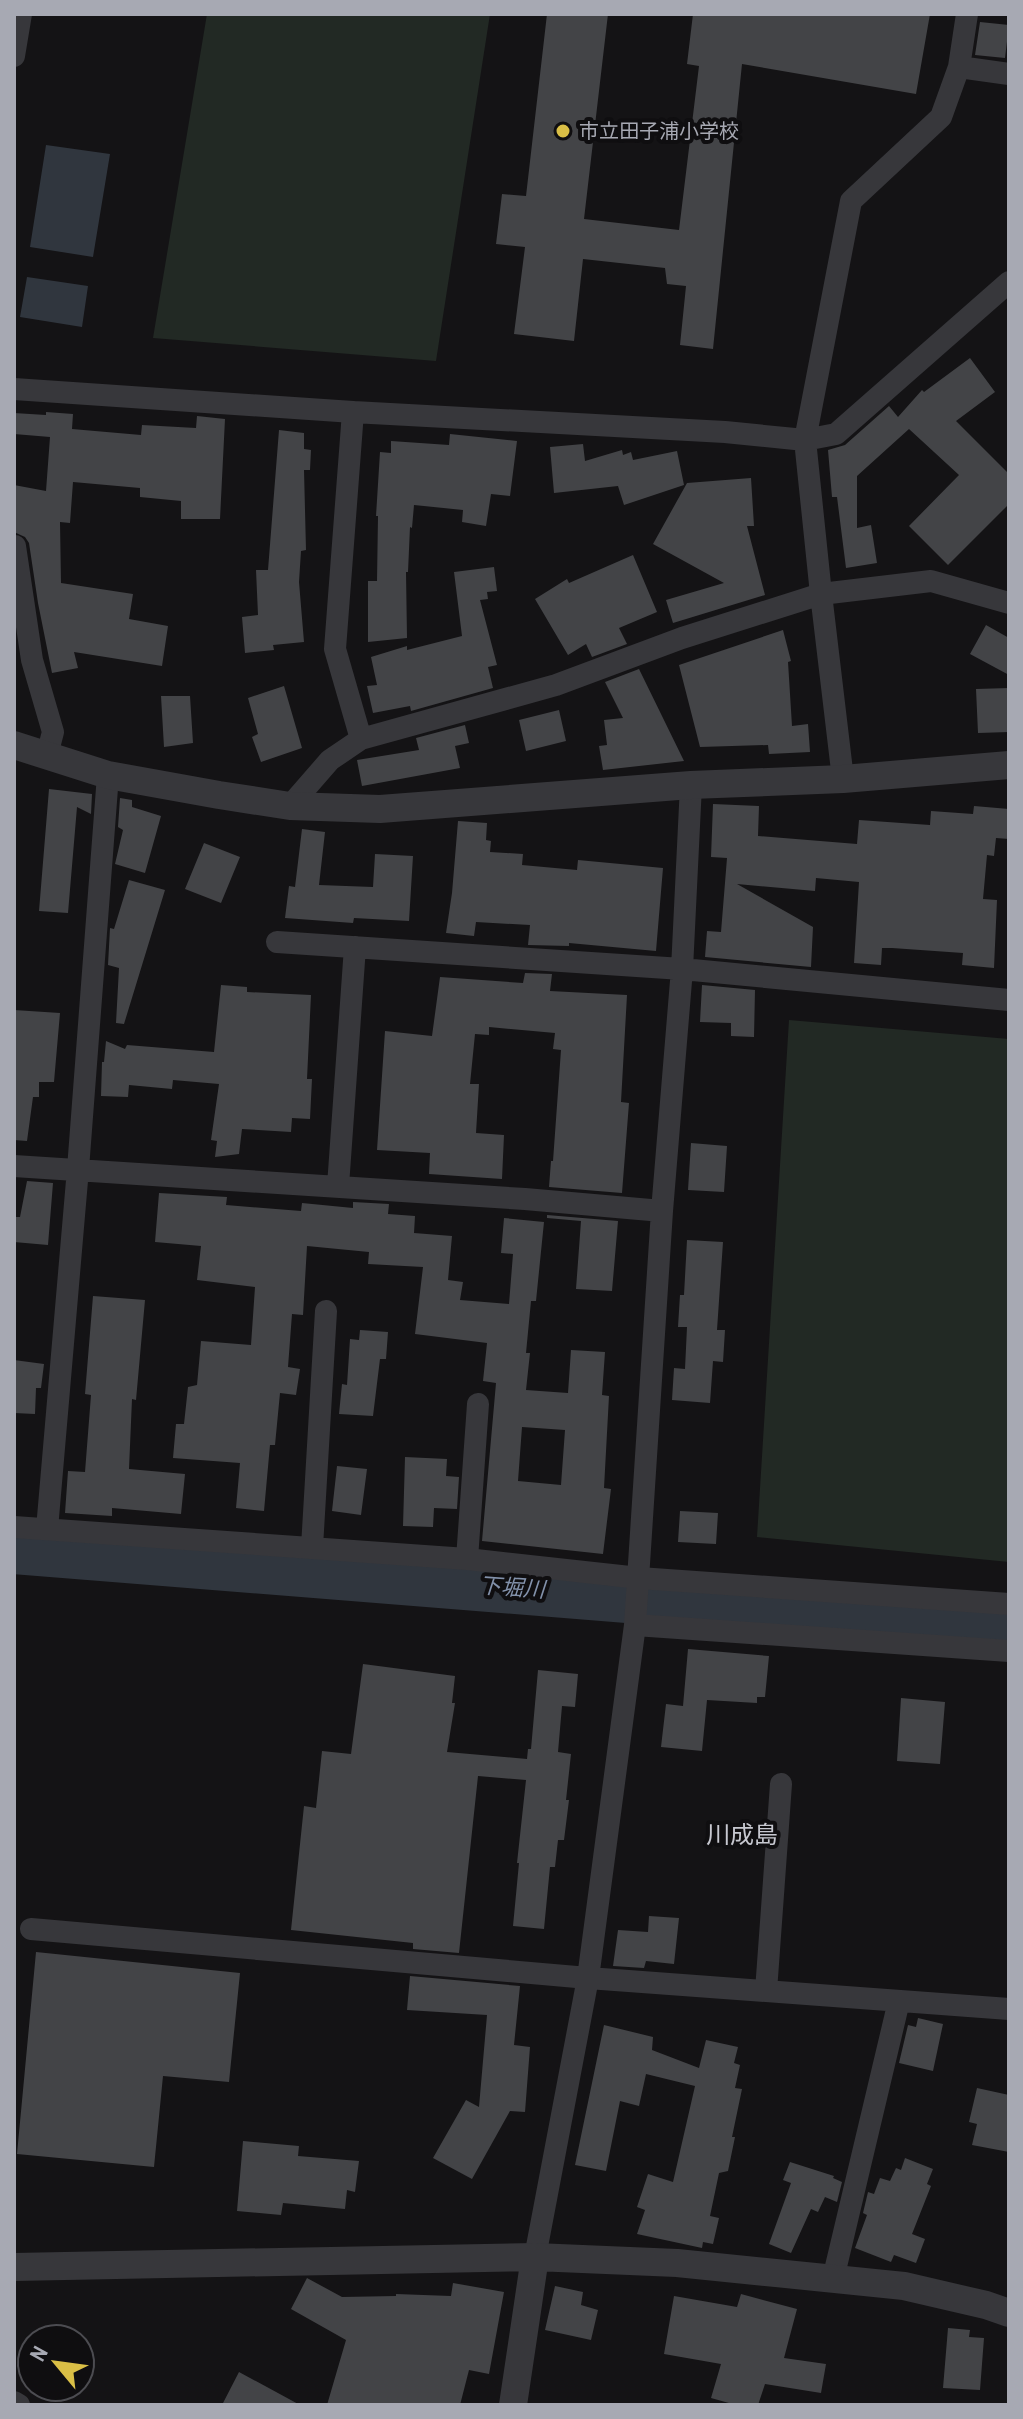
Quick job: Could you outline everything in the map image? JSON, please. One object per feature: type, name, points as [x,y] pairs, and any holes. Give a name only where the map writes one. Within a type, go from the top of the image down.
[{"type":"street","points":[[14,56],[21,14]]},
{"type":"street","points":[[843,779],[805,440],[851,201],[941,117],[959,67],[967,14]]},
{"type":"street","points":[[959,67],[1009,74]]},
{"type":"street","points":[[14,389],[353,412],[725,432],[805,440],[836,434],[1009,282]]},
{"type":"street","points":[[353,412],[335,649],[361,739]]},
{"type":"street","points":[[15,546],[32,660],[53,732],[47,755]]},
{"type":"street","points":[[290,806],[330,760],[361,739],[556,685],[682,638],[821,594],[931,581],[1009,603]]},
{"type":"street","points":[[14,745],[108,775],[290,806],[380,809],[1009,765]]},
{"type":"street","points":[[47,1529],[108,775]]},
{"type":"street","points":[[513,2405],[535,2257],[588,1978],[635,1624],[662,1211],[682,969],[691,785]]},
{"type":"street","points":[[277,942],[682,969],[1009,1000]]},
{"type":"street","points":[[338,1186],[355,947]]},
{"type":"street","points":[[14,1166],[338,1186],[662,1211]]},
{"type":"street","points":[[312,1547],[326,1311]]},
{"type":"street","points":[[467,1559],[478,1404]]},
{"type":"street","points":[[14,1527],[467,1559],[639,1579],[1009,1604]]},
{"type":"street","points":[[635,1624],[1009,1651]]},
{"type":"street","points":[[766,1991],[781,1784]]},
{"type":"street","points":[[31,1929],[588,1978],[1009,2009]]},
{"type":"street","points":[[833,2279],[899,2001]]},
{"type":"street","points":[[14,2267],[535,2257],[677,2263],[904,2286],[1009,2313]]},
{"type":"shaded area","points":[[207,14],[490,14],[436,361],[153,338]]},
{"type":"shaded area","points":[[46,145],[110,154],[93,257],[30,247]]},
{"type":"shaded area","points":[[27,277],[88,286],[82,327],[20,317]]},
{"type":"shaded area","points":[[789,1020],[1009,1039],[1009,1562],[757,1537]]},
{"type":"building","name":"市立田子浦小学校","points":[[547,14],[608,14],[584,219],[679,230],[699,66],[687,64],[693,14],[930,14],[916,94],[742,64],[713,349],[680,345],[686,286],[667,284],[665,268],[583,259],[574,341],[514,334],[525,247],[496,244],[502,194],[526,196]]},
{"type":"building","points":[[980,22],[1009,25],[1005,58],[975,55]]},
{"type":"building","points":[[970,358],[995,392],[956,421],[1009,474],[1009,504],[948,565],[909,526],[959,475],[909,429],[857,476],[857,528],[871,525],[877,563],[846,568],[837,497],[832,497],[828,450],[845,445],[889,406],[898,417],[922,390],[924,392]]},
{"type":"building","points":[[46,412],[73,414],[72,429],[141,435],[142,425],[196,428],[197,416],[225,419],[220,519],[181,519],[181,501],[140,497],[140,488],[73,482],[70,523],[60,522],[61,583],[133,594],[129,619],[168,626],[162,666],[74,652],[78,668],[52,673],[29,543],[25,537],[14,532],[14,485],[46,491],[50,437],[14,434],[14,413],[46,415]]},
{"type":"building","points":[[279,430],[304,433],[304,449],[311,450],[310,470],[304,470],[306,550],[301,551],[299,582],[304,642],[273,645],[274,650],[245,653],[242,617],[258,615],[256,570],[268,570]]},
{"type":"building","points":[[450,434],[517,441],[510,496],[491,494],[486,526],[462,522],[463,510],[414,505],[406,572],[407,638],[368,642],[368,581],[377,581],[376,516],[380,452],[391,453],[391,441],[449,445]]},
{"type":"building","points":[[583,444],[585,461],[622,450],[623,455],[631,452],[633,460],[677,451],[684,485],[624,505],[618,486],[554,493],[550,447]]},
{"type":"building","points":[[751,478],[754,526],[747,526],[765,595],[673,623],[666,600],[724,583],[653,544],[687,483]]},
{"type":"building","points":[[633,555],[657,612],[619,628],[627,644],[592,657],[586,644],[568,655],[535,599],[567,579],[569,583]]},
{"type":"building","points":[[494,567],[497,591],[487,592],[488,599],[480,600],[497,665],[488,667],[493,688],[411,711],[410,706],[373,713],[367,686],[377,685],[371,657],[407,646],[407,650],[462,636],[454,572]]},
{"type":"building","points":[[986,625],[1009,638],[1009,675],[970,654]]},
{"type":"building","points":[[783,630],[791,661],[788,662],[792,726],[808,724],[810,752],[769,754],[768,745],[700,747],[679,665]]},
{"type":"building","points":[[639,669],[684,761],[603,770],[599,746],[607,745],[604,720],[623,718],[605,682]]},
{"type":"building","points":[[284,686],[302,748],[261,762],[252,737],[258,734],[248,698]]},
{"type":"building","points":[[1009,688],[1009,732],[978,733],[976,689]]},
{"type":"building","points":[[161,696],[190,696],[193,743],[164,747]]},
{"type":"building","points":[[559,710],[566,741],[526,751],[519,720]]},
{"type":"building","points":[[465,725],[469,743],[455,746],[460,768],[362,786],[357,760],[419,750],[416,738]]},
{"type":"building","points":[[49,789],[92,794],[91,814],[77,807],[68,913],[39,911]]},
{"type":"building","points":[[120,798],[132,800],[132,807],[161,816],[145,873],[115,864],[123,830],[118,827]]},
{"type":"building","points":[[713,804],[759,806],[758,836],[857,844],[859,820],[930,825],[931,811],[973,814],[974,806],[1009,809],[1009,839],[996,838],[994,856],[987,855],[983,899],[997,900],[994,968],[962,965],[963,953],[892,948],[882,948],[881,965],[854,963],[859,882],[816,878],[815,891],[737,884],[813,927],[811,967],[705,957],[707,931],[721,932],[727,858],[711,857]]},
{"type":"building","points":[[458,821],[487,823],[486,840],[491,841],[490,852],[523,854],[522,865],[577,870],[578,860],[663,868],[656,951],[569,943],[569,946],[528,945],[530,925],[476,922],[474,936],[446,933]]},
{"type":"building","points":[[302,829],[325,832],[319,885],[373,887],[375,854],[413,856],[409,921],[354,918],[353,923],[285,918],[289,886],[295,887]]},
{"type":"building","points":[[204,843],[240,857],[221,903],[185,889]]},
{"type":"building","points":[[129,880],[165,890],[124,1024],[116,1023],[119,968],[108,965],[110,928],[114,929]]},
{"type":"building","points":[[525,973],[552,974],[550,991],[627,995],[621,1102],[629,1103],[622,1193],[549,1187],[561,1050],[553,1049],[555,1033],[489,1027],[489,1035],[475,1034],[470,1084],[479,1084],[476,1133],[504,1135],[502,1179],[429,1174],[430,1153],[377,1150],[385,1031],[432,1036],[440,977],[523,983]]},
{"type":"building","points":[[221,985],[247,987],[247,992],[311,995],[307,1079],[312,1079],[310,1119],[292,1118],[291,1132],[242,1129],[239,1154],[215,1157],[217,1141],[211,1140],[219,1084],[173,1080],[172,1089],[129,1085],[128,1097],[101,1096],[102,1062],[106,1041],[125,1049],[127,1045],[214,1052]]},
{"type":"building","points":[[702,985],[755,990],[754,1037],[731,1036],[731,1023],[700,1022]]},
{"type":"building","points":[[14,1010],[60,1013],[54,1082],[39,1082],[39,1097],[33,1097],[27,1141],[14,1140]]},
{"type":"building","points":[[691,1143],[727,1146],[724,1192],[688,1190]]},
{"type":"building","points":[[27,1181],[53,1183],[48,1245],[14,1242],[14,1217],[20,1217]]},
{"type":"building","points":[[159,1193],[227,1197],[226,1205],[301,1211],[302,1203],[353,1208],[353,1202],[389,1204],[388,1214],[415,1216],[414,1233],[452,1236],[448,1280],[463,1282],[460,1300],[509,1304],[513,1254],[501,1253],[504,1218],[544,1222],[536,1301],[531,1301],[526,1390],[568,1393],[571,1350],[605,1352],[602,1395],[609,1396],[604,1488],[611,1489],[603,1554],[482,1541],[496,1383],[483,1381],[487,1343],[415,1334],[423,1267],[368,1264],[369,1252],[307,1246],[303,1315],[292,1314],[288,1367],[300,1369],[296,1395],[280,1393],[275,1445],[270,1445],[264,1511],[236,1508],[240,1463],[173,1458],[176,1424],[184,1424],[188,1387],[197,1385],[201,1341],[251,1345],[255,1287],[197,1280],[201,1246],[155,1242]],"holes":[[[522,1427],[565,1430],[561,1485],[518,1481]]]},
{"type":"building","points":[[547,1215],[618,1221],[612,1291],[576,1289],[581,1221],[547,1218]]},
{"type":"building","points":[[687,1240],[723,1242],[717,1330],[725,1330],[723,1362],[713,1361],[710,1403],[672,1400],[674,1368],[685,1369],[687,1327],[678,1327],[680,1295],[684,1295]]},
{"type":"building","points":[[93,1296],[145,1300],[136,1400],[132,1399],[129,1469],[185,1474],[181,1514],[112,1508],[112,1516],[65,1513],[68,1471],[85,1472],[91,1395],[85,1394]]},
{"type":"building","points":[[360,1330],[388,1332],[386,1359],[380,1359],[373,1416],[339,1414],[342,1384],[347,1385],[350,1339],[359,1340]]},
{"type":"building","points":[[14,1360],[44,1364],[41,1388],[36,1388],[35,1414],[14,1413]]},
{"type":"building","points":[[405,1457],[447,1459],[446,1476],[459,1477],[457,1509],[434,1508],[433,1527],[403,1526]]},
{"type":"building","points":[[337,1466],[367,1469],[361,1515],[332,1511]]},
{"type":"building","points":[[680,1511],[718,1513],[716,1544],[678,1542]]},
{"type":"building","points":[[688,1649],[769,1656],[765,1697],[757,1697],[757,1703],[707,1700],[702,1751],[661,1747],[666,1704],[683,1706]]},
{"type":"building","points":[[363,1664],[455,1676],[452,1703],[455,1703],[447,1752],[527,1759],[528,1749],[531,1749],[538,1670],[578,1674],[575,1707],[562,1706],[558,1752],[571,1754],[566,1800],[569,1800],[564,1840],[558,1840],[555,1867],[550,1867],[544,1929],[513,1926],[526,1780],[478,1776],[459,1953],[413,1949],[413,1943],[291,1930],[304,1806],[316,1808],[322,1751],[351,1754]]},
{"type":"building","points":[[901,1698],[945,1702],[940,1764],[897,1761]]},
{"type":"building","points":[[649,1916],[679,1918],[674,1964],[646,1961],[644,1968],[613,1966],[618,1930],[648,1932]]},
{"type":"building","points":[[36,1952],[240,1973],[229,2082],[163,2076],[154,2167],[17,2154]]},
{"type":"building","points":[[410,1976],[520,1986],[514,2045],[530,2047],[525,2112],[510,2111],[472,2179],[433,2158],[466,2100],[479,2107],[487,2015],[407,2010]]},
{"type":"building","points":[[918,2018],[943,2024],[933,2071],[899,2063],[908,2025],[916,2027]]},
{"type":"building","points":[[604,2025],[653,2037],[652,2050],[699,2068],[706,2040],[738,2047],[734,2063],[740,2065],[735,2088],[742,2089],[728,2171],[719,2173],[710,2216],[719,2218],[713,2244],[703,2242],[702,2248],[637,2234],[645,2210],[637,2207],[648,2174],[673,2182],[695,2086],[646,2074],[639,2106],[620,2101],[606,2171],[575,2165]]},
{"type":"building","points":[[977,2088],[1009,2095],[1009,2152],[972,2145],[977,2124],[969,2122]]},
{"type":"building","points":[[243,2141],[299,2146],[298,2156],[359,2161],[355,2192],[347,2190],[345,2209],[283,2203],[281,2215],[237,2211]]},
{"type":"building","points":[[905,2158],[933,2169],[927,2184],[931,2186],[912,2234],[925,2239],[916,2263],[894,2255],[891,2262],[855,2248],[867,2215],[863,2213],[868,2192],[874,2194],[880,2178],[890,2181],[896,2168],[901,2170]]},
{"type":"building","points":[[790,2162],[834,2176],[842,2182],[837,2202],[825,2197],[818,2212],[811,2209],[791,2253],[769,2244],[791,2183],[783,2180]]},
{"type":"building","points":[[307,2278],[342,2297],[396,2294],[451,2296],[453,2283],[504,2292],[489,2374],[469,2370],[460,2405],[327,2405],[346,2340],[291,2309]]},
{"type":"building","points":[[555,2286],[583,2292],[581,2305],[598,2310],[591,2340],[545,2330]]},
{"type":"building","points":[[741,2294],[797,2309],[784,2358],[826,2364],[821,2393],[765,2384],[758,2405],[736,2405],[711,2398],[721,2364],[664,2354],[674,2296],[737,2307]]},
{"type":"building","points":[[948,2328],[970,2330],[969,2337],[984,2338],[980,2390],[943,2388]]},
{"type":"building","points":[[239,2372],[300,2405],[222,2405]]},
{"type":"waterway","name":"下堀川","points":[[14,1549],[1009,1625]]},
{"type":"place","name":"市立田子浦小学校","points":[[563,131]]},
{"type":"district","name":"川成島","points":[[742,1835]]}]
